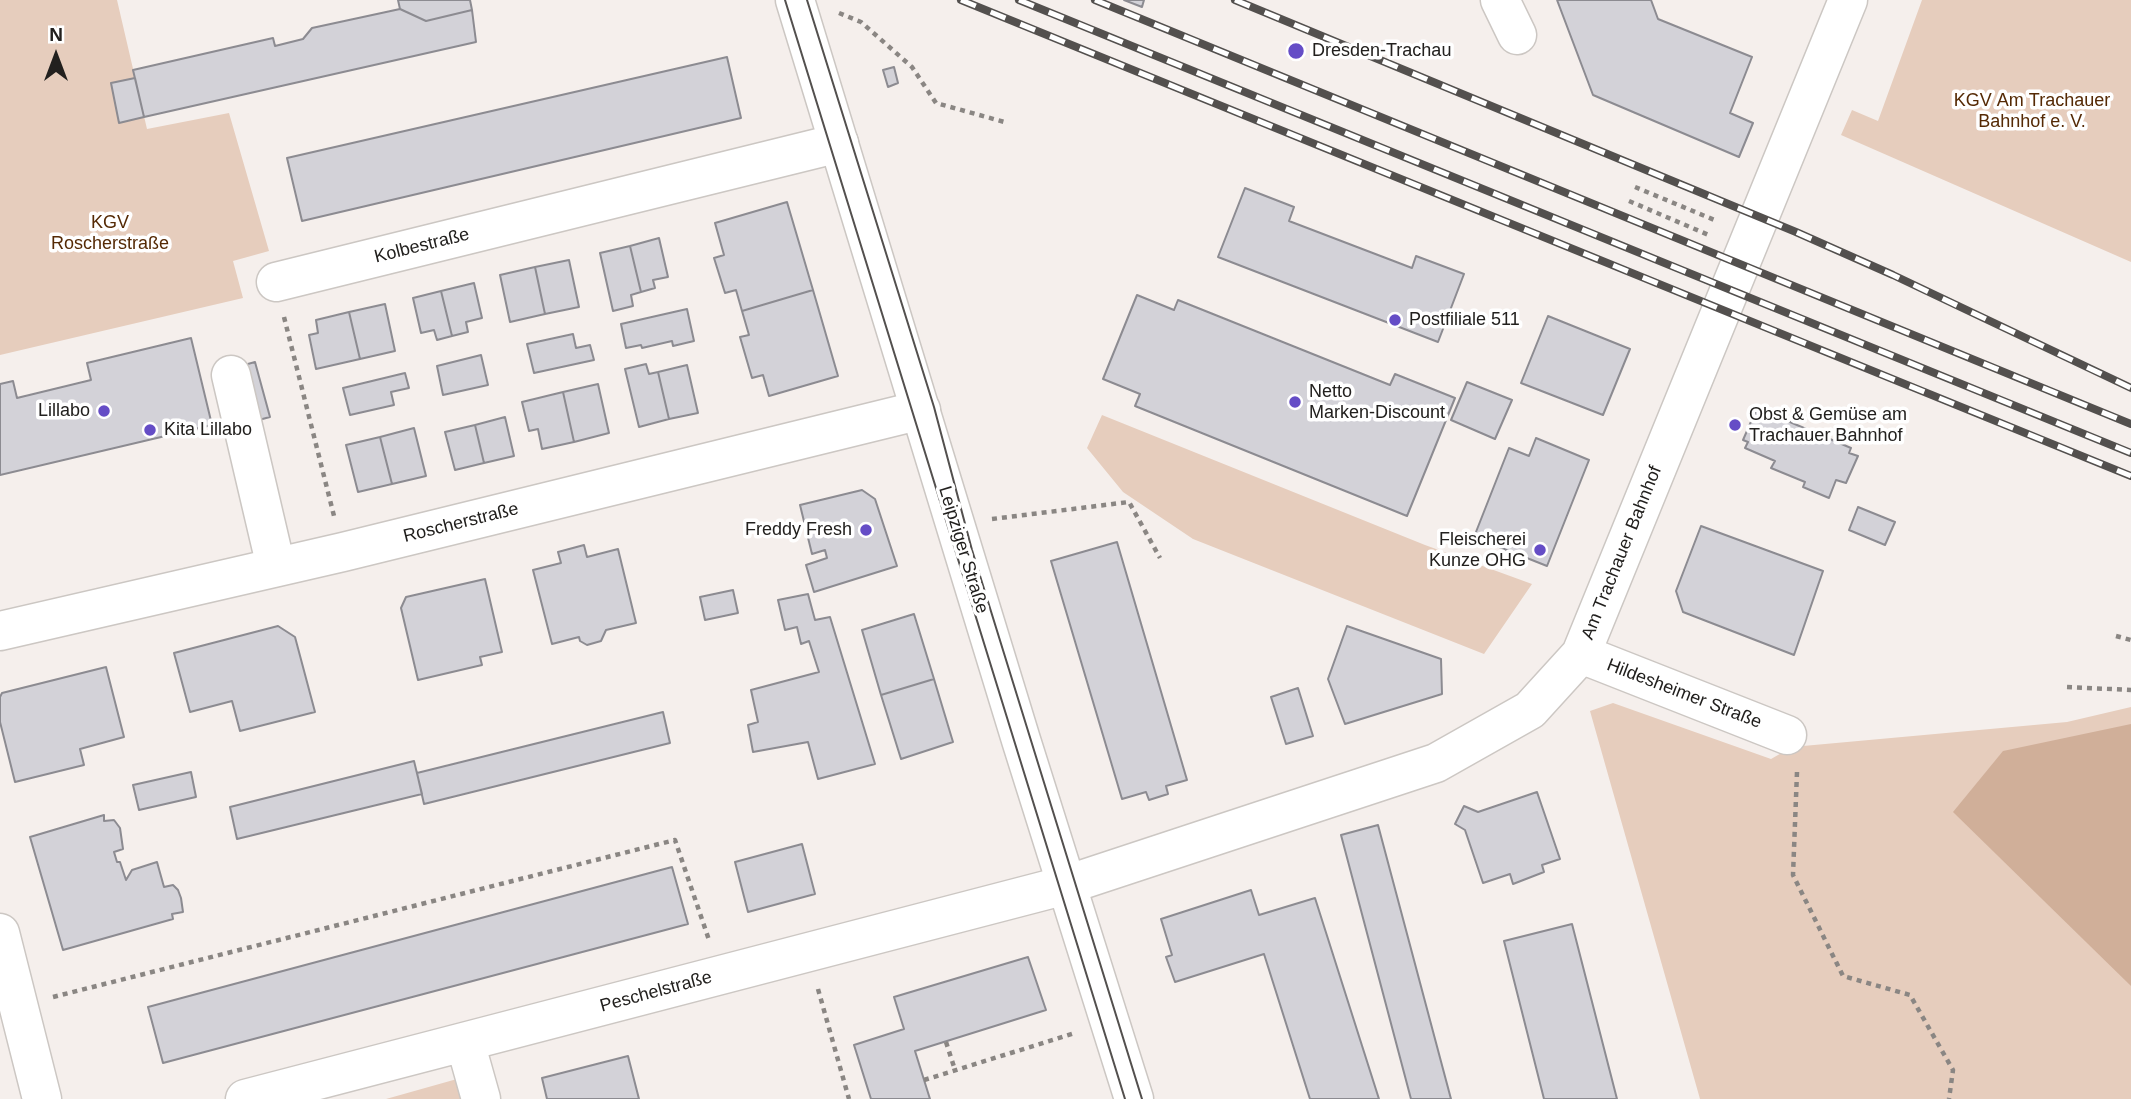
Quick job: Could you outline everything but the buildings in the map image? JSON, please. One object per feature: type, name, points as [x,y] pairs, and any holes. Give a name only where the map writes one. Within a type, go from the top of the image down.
[{"type":"street","points":[[1500,0],[1517,35]]},
{"type":"street","name":"Am Trachauer Bahnhof","points":[[1066,886],[1436,763],[1530,710],[1581,654],[1848,0]]},
{"type":"street","name":"Leipziger Straße","points":[[797,7],[1066,886],[1134,1099]]},
{"type":"street","name":"Kolbestraße","points":[[276,282],[839,143]]},
{"type":"street","points":[[232,375],[276,567]]},
{"type":"street","name":"Roscherstraße","points":[[0,631],[343,552],[921,410]]},
{"type":"street","name":"Hildesheimer Straße","points":[[1581,654],[1787,735]]},
{"type":"street","name":"Peschelstraße","points":[[245,1099],[1066,886]]},
{"type":"street","points":[[0,933],[42,1099]]},
{"type":"street","points":[[465,1042],[481,1099]]},
{"type":"path","points":[[797,7],[822,6],[860,22],[912,67],[936,103],[1008,123]]},
{"type":"path","points":[[1635,187],[1701,214]]},
{"type":"path","points":[[1629,201],[1706,233]]},
{"type":"path","points":[[276,282],[343,552]]},
{"type":"path","points":[[956,527],[1013,515],[1129,502],[1160,558]]},
{"type":"path","points":[[2116,636],[2131,640]]},
{"type":"path","points":[[2067,687],[2131,690]]},
{"type":"path","points":[[1787,735],[1797,755],[1793,875],[1843,976],[1910,995],[1953,1070],[1949,1099]]},
{"type":"path","points":[[19,1006],[675,840],[720,975]]},
{"type":"path","points":[[807,953],[849,1099]]},
{"type":"path","points":[[923,1080],[1109,1022]]},
{"type":"path","points":[[946,1042],[955,1070]]},
{"type":"green space","name":"KGV Roscherstraße","points":[[0,0],[117,0],[147,129],[229,113],[269,251],[233,261],[243,298],[0,355]]},
{"type":"green space","name":"KGV Am Trachauer Bahnhof e. V.","points":[[1922,0],[2131,0],[2131,262],[1841,135],[1852,110],[1878,121]]},
{"type":"green space","points":[[1102,415],[1425,545],[1532,584],[1484,654],[1193,539],[1123,492],[1087,448]]},
{"type":"green space","points":[[1613,703],[1771,759],[1792,747],[2067,722],[2131,707],[2131,1099],[1700,1099],[1590,711]]},
{"type":"green space","points":[[457,1079],[463,1099],[386,1099]]},
{"type":"shaded area","points":[[2131,724],[2131,986],[1953,812],[2003,751]]},
{"type":"tram line","points":[[785,0],[1125,1099]]},
{"type":"tram line","points":[[807,0],[934,407],[972,550],[1142,1099]]},
{"type":"railway","points":[[961,0],[2131,476]]},
{"type":"railway","points":[[1019,0],[2131,453]]},
{"type":"railway","points":[[1095,0],[2131,424]]},
{"type":"railway","points":[[1235,0],[1796,232],[2131,388]]},
{"type":"place","name":"Dresden-Trachau","points":[[1296,51]]},
{"type":"place","name":"Postfiliale 511","points":[[1395,320]]},
{"type":"place","name":"Netto Marken-Discount","points":[[1295,402]]},
{"type":"place","name":"Lillabo","points":[[104,411]]},
{"type":"place","name":"Obst & Gemüse am Trachauer Bahnhof","points":[[1735,425]]},
{"type":"place","name":"Kita Lillabo","points":[[150,430]]},
{"type":"place","name":"Freddy Fresh","points":[[866,530]]},
{"type":"place","name":"Fleischerei Kunze OHG","points":[[1540,550]]}]
